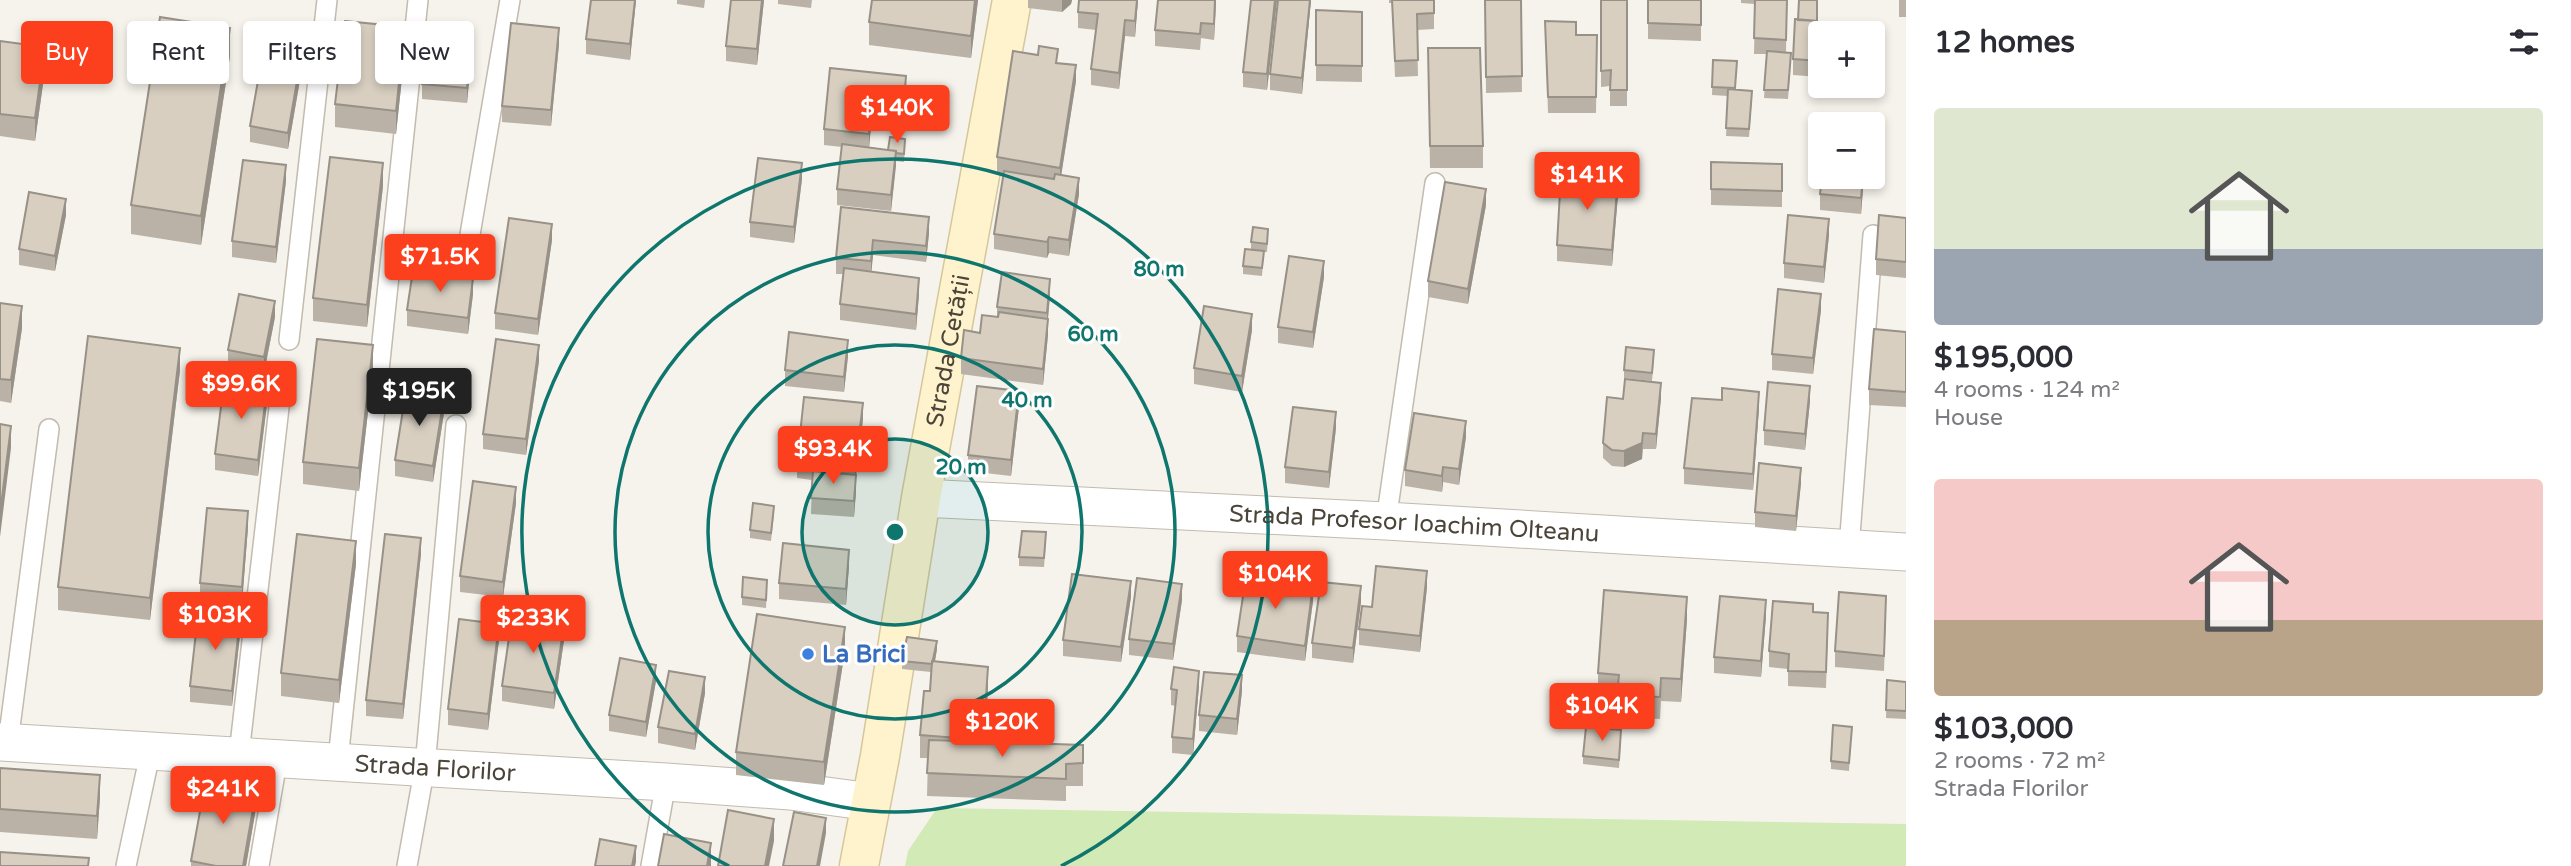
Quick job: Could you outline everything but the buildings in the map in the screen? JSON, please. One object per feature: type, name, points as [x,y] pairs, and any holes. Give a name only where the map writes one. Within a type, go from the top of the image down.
[{"type":"street","name":"Strada Cetății","points":[[859,866],[921,498],[1012,0]]},
{"type":"street","name":"Strada Profesor Ioachim Olteanu","points":[[921,498],[1386,521],[1906,552]]},
{"type":"street","name":"Strada Florilor","points":[[4,742],[278,756],[666,782],[790,791],[871,802]]},
{"type":"lane","points":[[289,340],[327,0]]},
{"type":"lane","points":[[338,760],[418,0]]},
{"type":"lane","points":[[466,258],[510,0]]},
{"type":"lane","points":[[1386,521],[1435,183]]},
{"type":"lane","points":[[1849,548],[1873,235]]},
{"type":"lane","points":[[239,754],[280,399]]},
{"type":"lane","points":[[407,866],[425,766],[456,425]]},
{"type":"lane","points":[[4,742],[49,429]]},
{"type":"lane","points":[[126,866],[151,749]]},
{"type":"lane","points":[[259,866],[278,756]]},
{"type":"lane","points":[[651,866],[666,782]]},
{"type":"green space","points":[[937,808],[1906,824],[1906,866],[905,866],[908,851]]},
{"type":"place","name":"La Brici","points":[[808,654]]}]
